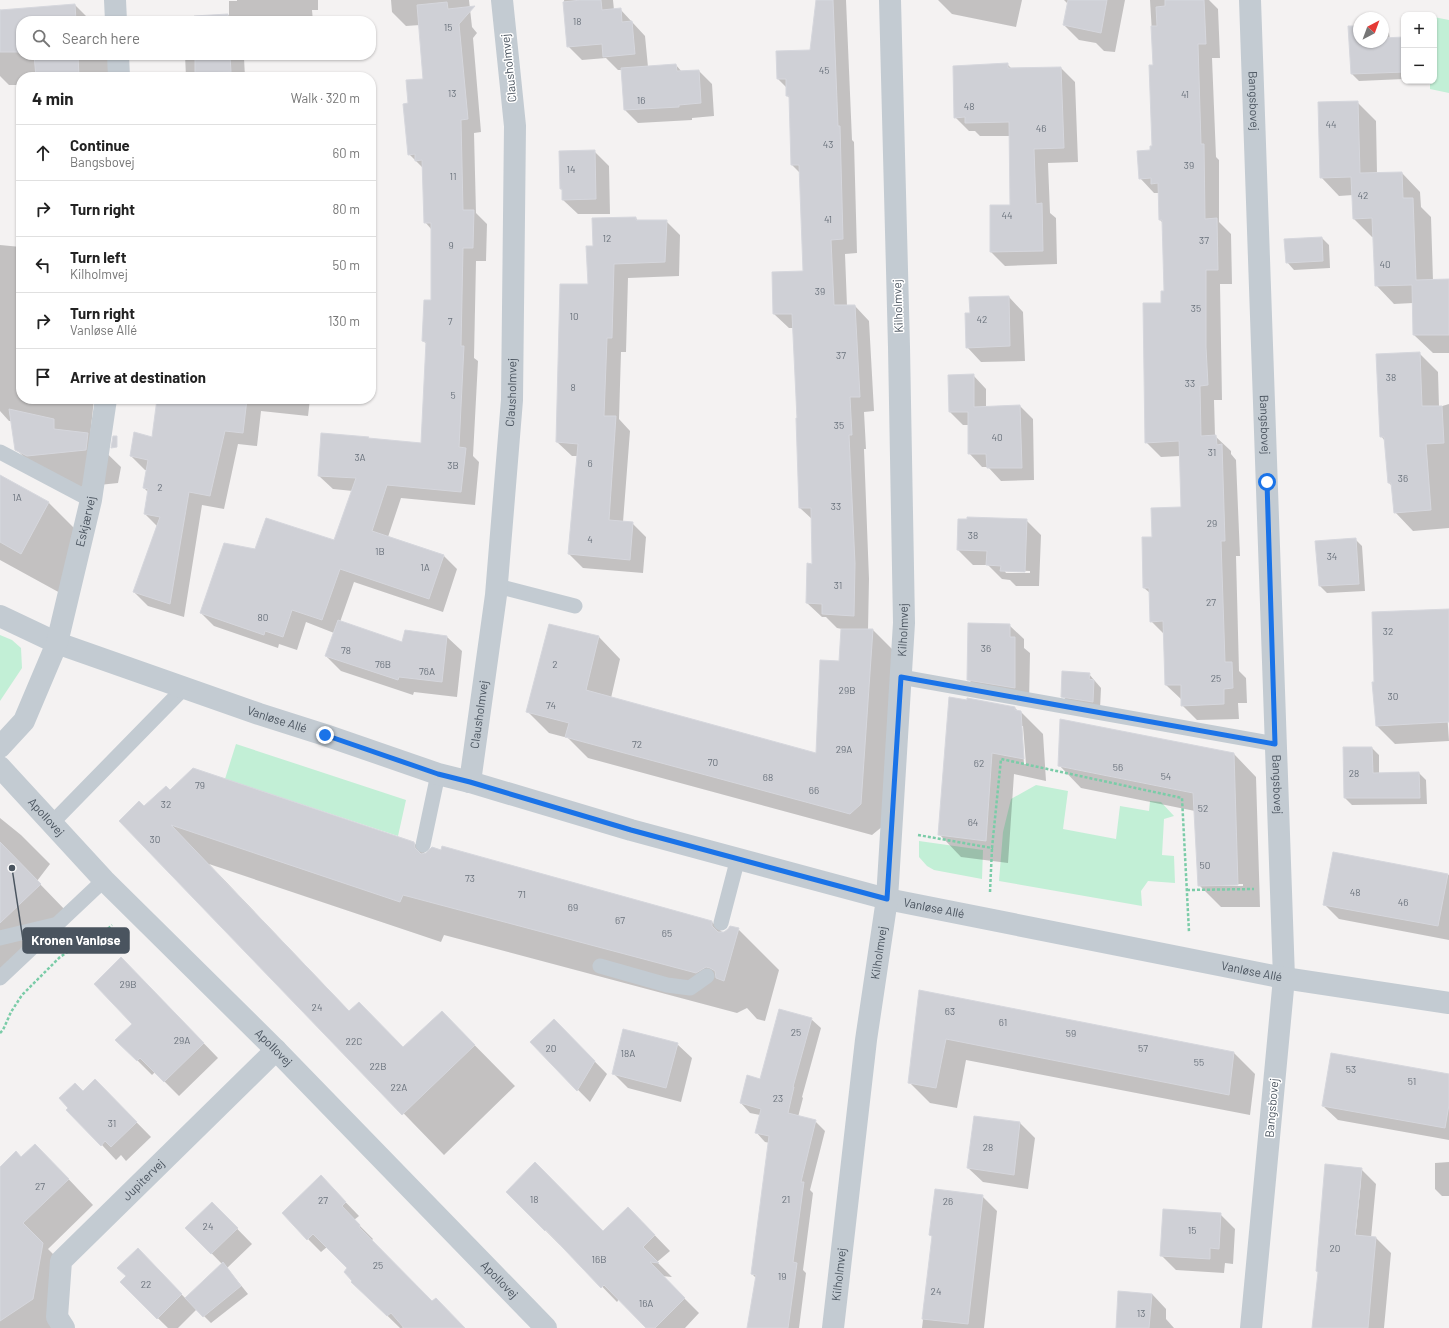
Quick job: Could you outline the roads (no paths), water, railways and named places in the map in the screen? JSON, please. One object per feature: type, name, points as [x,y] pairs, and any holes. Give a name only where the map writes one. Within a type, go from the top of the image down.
[{"type":"street","points":[[115,0],[116,16]]},
{"type":"street","name":"Clausholmvej","points":[[470,782],[497,586],[512,400],[515,126],[502,0]]},
{"type":"street","name":"Kilholmvej","points":[[833,1328],[866,1040],[887,899],[904,615],[890,0]]},
{"type":"street","name":"Bangsbovej","points":[[1250,0],[1284,978],[1251,1328]]},
{"type":"street","points":[[118,60],[119,72]]},
{"type":"street","name":"Eskjærvej","points":[[57,643],[91,500],[105,404]]},
{"type":"street","name":"Vanløse Allé","points":[[0,616],[57,643],[184,688],[438,774],[470,782],[631,830],[887,899],[1284,978],[1449,1003]]},
{"type":"street","points":[[0,747],[24,721],[57,643]]},
{"type":"street","name":"Apollovej","points":[[0,768],[104,880],[276,1050],[546,1328]]},
{"type":"street","name":"Jupitervej","points":[[64,1328],[57,1317],[61,1261],[276,1050]]},
{"type":"lane","points":[[0,452],[91,500]]},
{"type":"lane","points":[[497,586],[575,606]]},
{"type":"lane","points":[[901,677],[1275,744]]},
{"type":"lane","points":[[52,823],[184,688]]},
{"type":"lane","points":[[423,844],[438,774]]},
{"type":"lane","points":[[721,923],[738,858]]},
{"type":"lane","points":[[0,978],[104,880]]},
{"type":"lane","points":[[0,938],[59,923]]},
{"type":"lane","points":[[600,966],[667,985],[690,988],[707,976]]},
{"type":"place","name":"Kronen Vanløse","points":[[12,868]]}]
